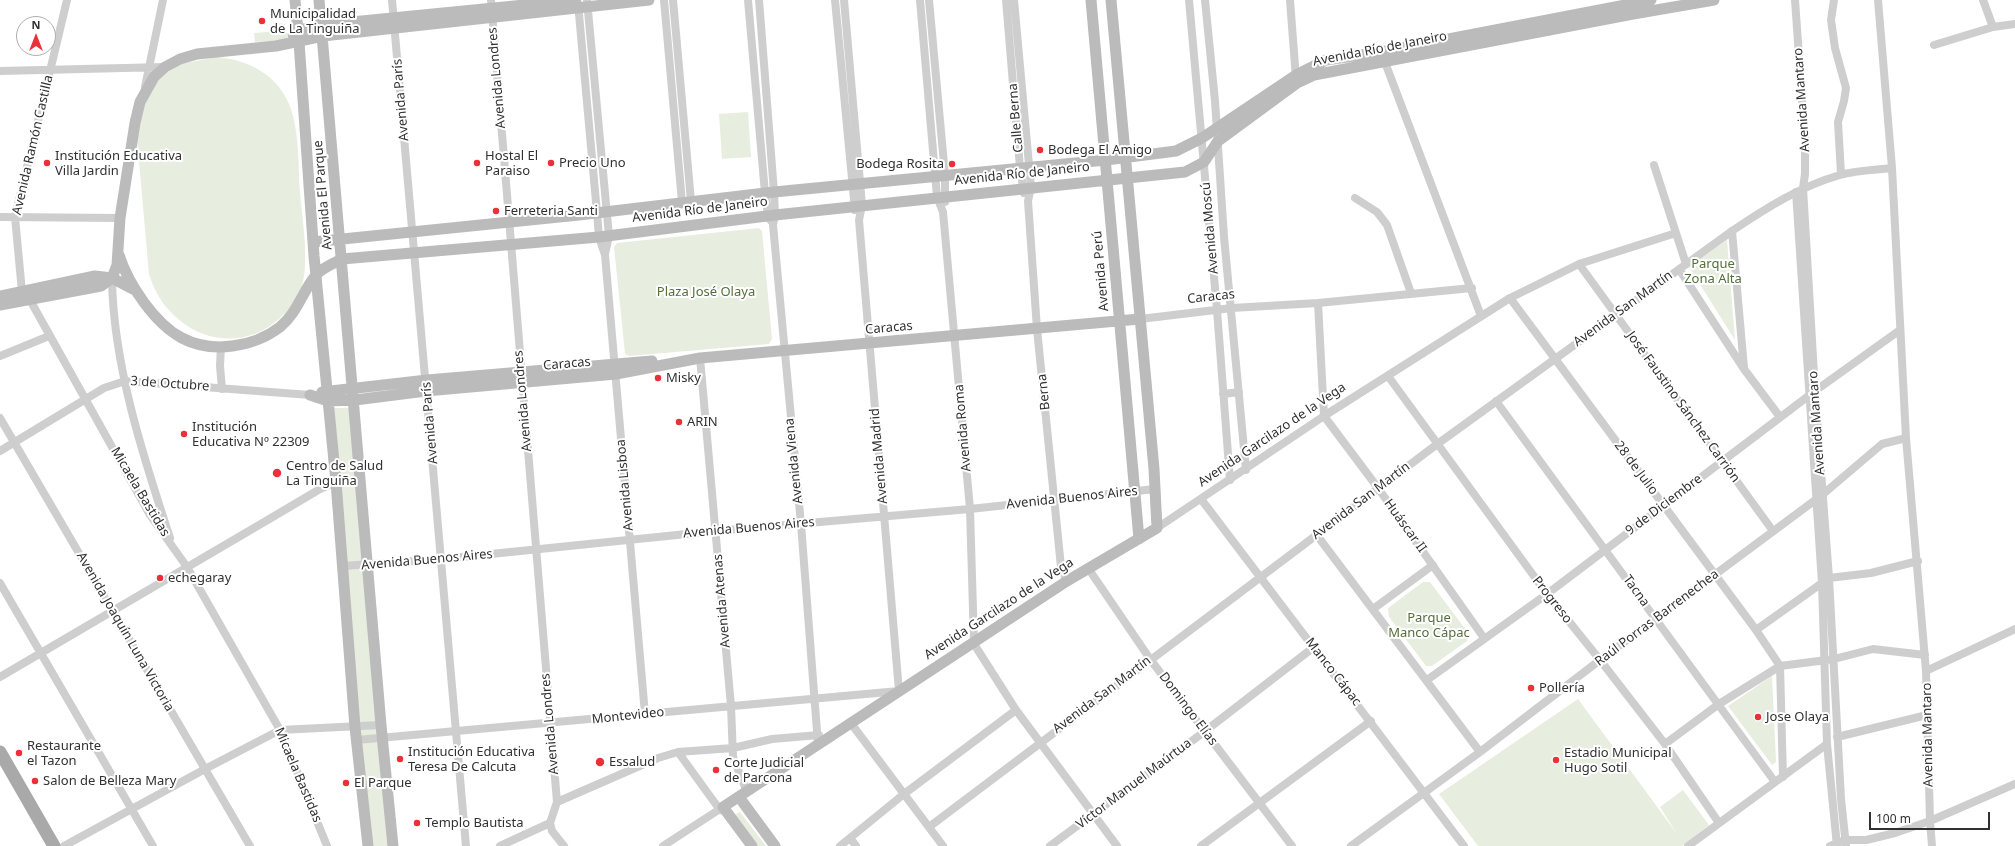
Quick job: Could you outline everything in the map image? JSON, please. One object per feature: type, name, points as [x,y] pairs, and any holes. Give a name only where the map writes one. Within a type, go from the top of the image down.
[{"type":"main road","points":[[0,752],[54,846]]},
{"type":"street","name":"Avenida Ramón Castilla","points":[[22,292],[15,217],[67,0]]},
{"type":"street","points":[[145,90],[163,0]]},
{"type":"street","name":"Avenida El Parque","points":[[295,0],[314,256],[320,302],[336,482],[355,727],[368,846]]},
{"type":"street","name":"Avenida El Parque","points":[[319,0],[324,28],[341,239],[338,261],[354,394],[382,738],[393,846]]},
{"type":"street","name":"Avenida París","points":[[392,0],[466,846]]},
{"type":"street","points":[[285,44],[298,30],[395,23],[491,9],[649,0]]},
{"type":"street","points":[[664,0],[686,201]]},
{"type":"street","points":[[673,0],[686,201]]},
{"type":"street","name":"Avenida Viena","points":[[748,0],[770,192]]},
{"type":"street","name":"Avenida Viena","points":[[759,0],[772,218],[818,740]]},
{"type":"street","name":"Avenida Madrid","points":[[835,0],[859,220],[899,691]]},
{"type":"street","name":"Avenida Madrid","points":[[844,0],[855,183]]},
{"type":"street","name":"Avenida Roma","points":[[920,0],[940,175],[970,509],[974,644]]},
{"type":"street","name":"Avenida Roma","points":[[929,0],[940,175]]},
{"type":"street","name":"Calle Berna","points":[[1006,0],[1028,201]]},
{"type":"street","name":"Calle Berna","points":[[1014,0],[1025,168]]},
{"type":"street","name":"Avenida Perú","points":[[1091,0],[1139,539]]},
{"type":"street","points":[[1112,0],[1126,178],[1155,489],[1157,528]]},
{"type":"street","name":"Avenida Moscú","points":[[1189,0],[1217,310],[1230,480]]},
{"type":"street","name":"Avenida Moscú","points":[[1205,0],[1217,128],[1224,237],[1232,308],[1246,470]]},
{"type":"street","points":[[1290,0],[1296,79]]},
{"type":"street","name":"Avenida Río de Janeiro","points":[[313,242],[412,233],[855,183],[1106,160],[1176,151],[1202,138],[1326,60],[1383,56],[1511,32],[1651,0]]},
{"type":"street","name":"Avenida Río de Janeiro","points":[[1632,5],[1714,0]]},
{"type":"street","name":"Avenida Mantaro","points":[[1795,0],[1806,174],[1800,190],[1825,581]]},
{"type":"street","points":[[1834,0],[1831,20],[1834,48],[1846,88],[1838,122],[1841,174]]},
{"type":"street","name":"Avenida Mantaro","points":[[1878,0],[1892,168],[1906,438],[1918,561],[1926,670],[1932,846]]},
{"type":"street","points":[[1983,0],[1993,27]]},
{"type":"street","name":"Avenida Lisboa","points":[[581,3],[604,236],[645,714]]},
{"type":"street","name":"Avenida Londres","points":[[491,9],[557,802]]},
{"type":"street","points":[[1934,45],[1993,27],[2015,24]]},
{"type":"street","points":[[173,546],[159,505],[125,381],[114,320],[112,283],[119,255],[120,218],[135,123],[140,102],[145,90],[154,77],[165,67],[180,59],[197,54],[299,42],[324,28]]},
{"type":"street","points":[[1383,56],[1472,288],[1481,316]]},
{"type":"street","points":[[0,71],[165,67]]},
{"type":"street","name":"Avenida Río de Janeiro","points":[[338,261],[414,252],[604,236],[772,218],[857,206],[1185,172],[1204,162],[1218,141],[1296,79]]},
{"type":"street","points":[[1654,165],[1686,264]]},
{"type":"street","name":"Avenida San Martín","points":[[929,828],[1316,534],[1554,358],[1732,231],[1800,190],[1841,174],[1892,168]]},
{"type":"street","points":[[1355,198],[1377,212],[1386,225],[1411,293]]},
{"type":"street","name":"Berna","points":[[1028,201],[1054,500],[1061,567],[1067,581]]},
{"type":"street","points":[[0,217],[120,218]]},
{"type":"street","points":[[1732,231],[1744,369]]},
{"type":"street","name":"Avenida Garcilazo de la Vega","points":[[743,795],[818,740],[850,722],[974,644],[1067,581],[1157,528],[1246,470],[1324,416],[1510,298],[1579,264],[1676,233]]},
{"type":"street","points":[[1210,240],[1224,237]]},
{"type":"street","points":[[119,255],[126,274],[147,304],[166,327],[182,338],[204,345],[221,346],[250,343],[264,337],[292,316],[317,274],[338,261]]},
{"type":"street","points":[[314,256],[338,261]]},
{"type":"street","name":"José Faustino Sánchez Carrión","points":[[1579,264],[1773,530]]},
{"type":"street","points":[[1679,269],[1744,369],[1780,417]]},
{"type":"street","points":[[0,296],[95,276],[139,293]]},
{"type":"street","points":[[0,305],[112,283],[147,304]]},
{"type":"street","name":"Caracas","points":[[310,395],[328,396],[354,394],[426,385],[615,369],[700,358],[1119,322],[1232,308],[1318,303],[1472,288]]},
{"type":"street","name":"Micaela Bastidas","points":[[22,292],[30,300],[150,515],[187,567],[280,730],[327,846]]},
{"type":"street","name":"28 de Julio","points":[[1510,298],[1756,630],[1780,666]]},
{"type":"street","points":[[301,299],[314,299],[320,302]]},
{"type":"street","points":[[1318,303],[1324,416]]},
{"type":"street","name":"9 de Diciembre","points":[[1427,680],[1547,594],[1812,393],[1900,330]]},
{"type":"street","points":[[0,356],[49,336]]},
{"type":"street","points":[[221,346],[220,366],[222,388]]},
{"type":"street","name":"Avenida Atenas","points":[[700,358],[731,706],[732,748],[743,795]]},
{"type":"street","name":"Progreso","points":[[1388,376],[1436,445],[1547,594],[1664,744],[1719,823]]},
{"type":"street","name":"3 de Octubre","points":[[0,451],[110,385],[125,381],[310,395]]},
{"type":"street","points":[[1223,394],[1239,392]]},
{"type":"street","name":"Tacna","points":[[1496,401],[1775,782]]},
{"type":"street","name":"Huáscar II","points":[[1324,416],[1378,488],[1484,638]]},
{"type":"street","name":"Avenida Joaquín Luna Victoria","points":[[0,418],[250,846]]},
{"type":"street","name":"Raúl Porras Barrenechea","points":[[1351,846],[1480,752],[1600,660],[1819,497],[1882,444],[1906,438]]},
{"type":"street","points":[[0,677],[320,489],[336,482]]},
{"type":"street","name":"Avenida Buenos Aires","points":[[343,566],[442,559],[536,550],[716,530],[970,509],[1155,489]]},
{"type":"street","name":"Manco Cápac","points":[[1201,499],[1371,721],[1464,846]]},
{"type":"street","points":[[1316,534],[1480,752]]},
{"type":"street","points":[[1756,630],[1825,581],[1871,573],[1918,561]]},
{"type":"street","points":[[1373,609],[1433,565]]},
{"type":"street","name":"Domingo Elías","points":[[1088,568],[1150,659],[1292,846]]},
{"type":"street","points":[[1825,581],[1834,659],[1837,737],[1845,843]]},
{"type":"street","points":[[1825,581],[1827,744],[1834,845],[1866,840],[1894,833],[1930,821],[2015,784]]},
{"type":"street","points":[[0,583],[153,846]]},
{"type":"street","points":[[1926,670],[2015,630]]},
{"type":"street","points":[[974,644],[1039,743],[1117,846]]},
{"type":"street","name":"Víctor Manuel Maúrtua","points":[[1050,846],[1204,732],[1314,647]]},
{"type":"street","points":[[1664,744],[1719,704],[1780,666],[1834,659],[1873,649],[1925,655]]},
{"type":"street","points":[[1780,666],[1783,777]]},
{"type":"street","name":"Montevideo","points":[[357,740],[550,724],[899,691]]},
{"type":"street","points":[[840,846],[904,794],[1016,710]]},
{"type":"street","points":[[1837,737],[1927,715]]},
{"type":"street","points":[[1201,846],[1371,721]]},
{"type":"street","points":[[850,722],[943,846]]},
{"type":"street","points":[[64,846],[280,730],[381,725]]},
{"type":"street","points":[[564,846],[552,831],[550,823],[557,802],[658,758],[678,752],[732,748],[772,739],[818,740]]},
{"type":"street","points":[[1688,846],[1827,744]]},
{"type":"street","points":[[678,752],[752,846]]},
{"type":"street","points":[[663,846],[743,795],[775,846]]},
{"type":"street","points":[[500,846],[550,823]]},
{"type":"street","points":[[850,838],[856,846]]},
{"type":"green space","points":[[278,23],[285,24],[288,41],[255,42],[254,33],[279,31]]},
{"type":"green space","points":[[216,57],[227,58],[257,68],[274,81],[291,108],[298,144],[300,193],[305,245],[305,270],[302,287],[299,295],[291,307],[280,318],[262,331],[242,337],[222,338],[203,334],[186,325],[170,311],[158,294],[149,274],[137,139],[140,114],[156,82],[164,74],[181,64]]},
{"type":"green space","points":[[748,112],[751,157],[722,159],[719,114]]},
{"type":"green space","name":"Plaza José Olaya","points":[[759,228],[762,231],[772,339],[769,344],[629,356],[625,354],[614,247],[617,243]]},
{"type":"green space","name":"Parque Zona Alta","points":[[1727,240],[1735,340],[1689,267]]},
{"type":"green space","points":[[332,408],[351,408],[396,846],[368,846]]},
{"type":"green space","name":"Parque Manco Cápac","points":[[1423,582],[1430,582],[1469,634],[1467,641],[1432,666],[1426,666],[1389,617],[1388,608]]},
{"type":"green space","points":[[1772,676],[1776,762],[1772,765],[1728,706]]},
{"type":"green space","name":"Estadio Municipal Hugo Sotil","points":[[1578,699],[1677,834],[1660,807],[1683,790],[1709,825],[1682,846],[1478,846],[1439,794]]},
{"type":"green space","points":[[740,812],[766,846],[756,846],[733,816]]},
{"type":"place","name":"Municipalidad de La Tinguiña","points":[[262,21]]},
{"type":"place","name":"Bodega El Amigo","points":[[1040,150]]},
{"type":"place","name":"Institución Educativa Villa Jardin","points":[[47,163]]},
{"type":"place","name":"Hostal El Paraiso","points":[[477,163]]},
{"type":"place","name":"Precio Uno","points":[[551,163]]},
{"type":"place","name":"Bodega Rosita","points":[[952,164]]},
{"type":"place","name":"Ferreteria Santi","points":[[496,211]]},
{"type":"place","name":"Misky","points":[[658,378]]},
{"type":"place","name":"ARIN","points":[[679,422]]},
{"type":"place","name":"Institución Educativa Nº 22309","points":[[184,434]]},
{"type":"place","name":"Centro de Salud La Tinguiña","points":[[277,473]]},
{"type":"place","name":"echegaray","points":[[160,578]]},
{"type":"place","name":"Pollería","points":[[1531,688]]},
{"type":"place","name":"Jose Olaya","points":[[1758,717]]},
{"type":"place","name":"Restaurante el Tazon","points":[[19,753]]},
{"type":"place","name":"Institución Educativa Teresa De Calcuta","points":[[400,759]]},
{"type":"place","name":"Estadio Municipal Hugo Sotil","points":[[1556,760]]},
{"type":"place","name":"Essalud","points":[[600,762]]},
{"type":"place","name":"Corte Judicial de Parcona","points":[[716,770]]},
{"type":"place","name":"Salon de Belleza Mary","points":[[35,781]]},
{"type":"place","name":"El Parque","points":[[346,783]]},
{"type":"place","name":"Templo Bautista","points":[[417,823]]}]
